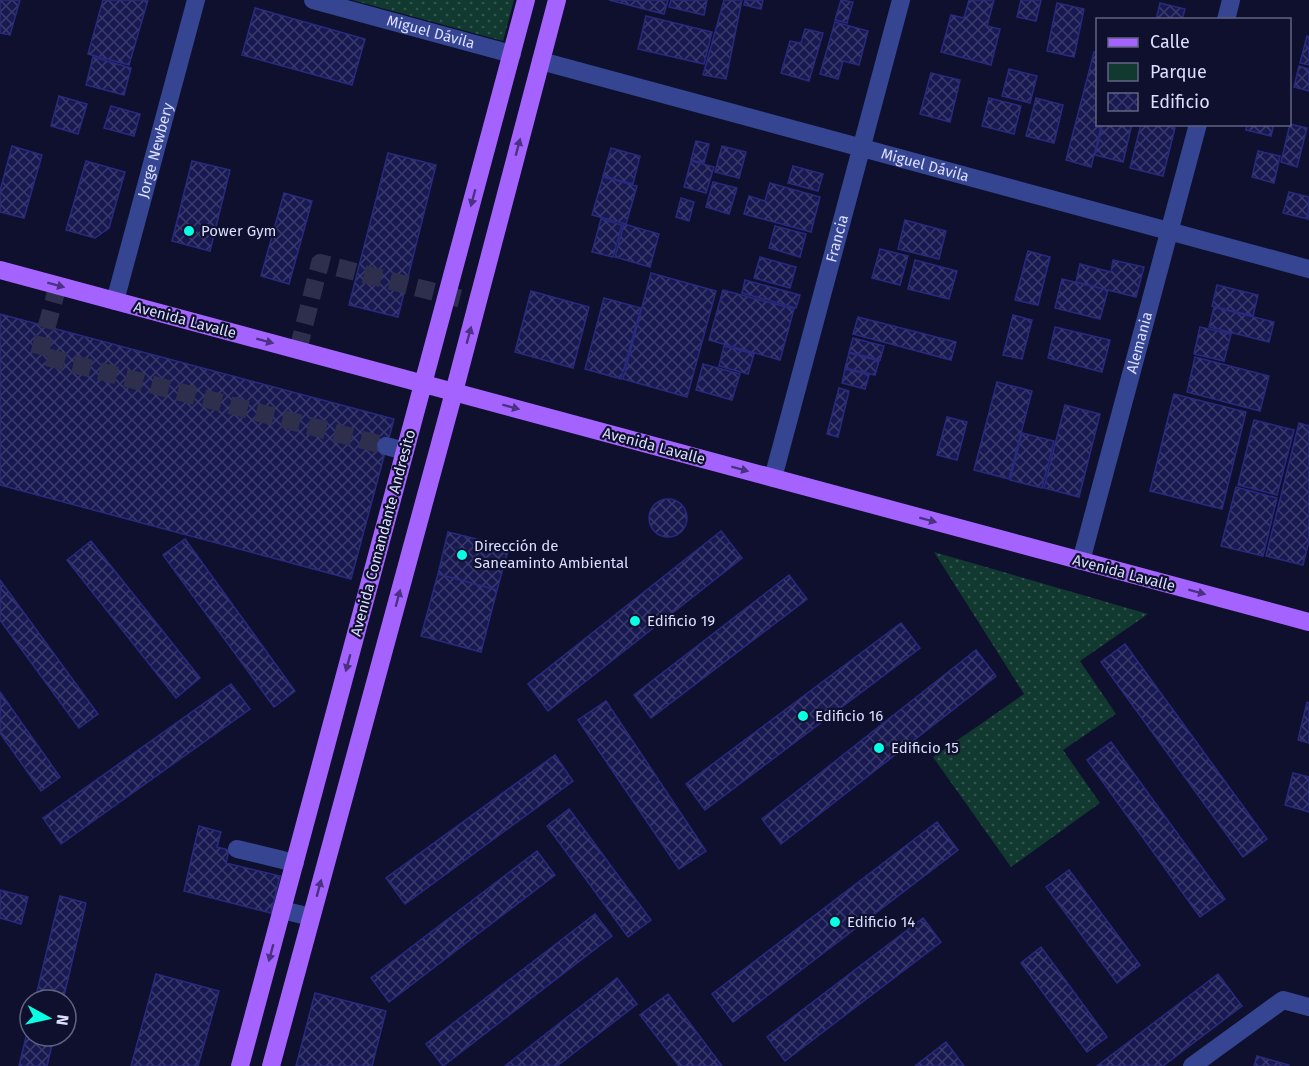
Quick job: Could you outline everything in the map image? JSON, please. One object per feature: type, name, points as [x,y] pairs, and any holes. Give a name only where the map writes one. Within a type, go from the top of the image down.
[{"type":"main road","name":"Avenida Comandante Andresito","points":[[240,1066],[526,0]]},
{"type":"main road","name":"Avenida Comandante Andresito","points":[[271,1066],[454,392],[557,0]]},
{"type":"main road","name":"Avenida Lavalle","points":[[0,270],[1309,622]]},
{"type":"street","name":"Jorge Newbery","points":[[115,301],[196,0]]},
{"type":"street","name":"Miguel Dávila","points":[[313,0],[512,54]]},
{"type":"street","name":"Francia","points":[[773,478],[901,0]]},
{"type":"street","points":[[1226,18],[1231,0]]},
{"type":"street","name":"Miguel Dávila","points":[[541,61],[1309,268]]},
{"type":"street","name":"Alemania","points":[[1081,561],[1197,126]]},
{"type":"street","points":[[386,446],[405,451]]},
{"type":"street","points":[[237,849],[295,863]]},
{"type":"street","points":[[282,910],[311,917]]},
{"type":"street","points":[[1192,1066],[1283,1000],[1309,1007]]},
{"type":"green space","points":[[352,0],[514,0],[503,41]]},
{"type":"green space","points":[[934,552],[1148,614],[1080,661],[1116,714],[1063,750],[1100,803],[1011,867],[933,757],[1024,694]]},
{"type":"building","points":[[0,0],[20,0],[10,35],[0,33]]},
{"type":"building","points":[[103,0],[148,0],[129,65],[88,54]]},
{"type":"building","points":[[609,0],[668,0],[664,14]]},
{"type":"building","points":[[671,0],[707,0],[704,15],[669,7]]},
{"type":"building","points":[[724,0],[742,0],[726,79],[703,75]]},
{"type":"building","points":[[745,0],[763,0],[761,9],[744,5]]},
{"type":"building","points":[[841,0],[853,2],[847,23],[835,20]]},
{"type":"building","points":[[969,0],[994,0],[987,26],[1000,29],[991,65],[941,52],[951,15],[964,18]]},
{"type":"building","points":[[1021,0],[1041,0],[1036,21],[1017,17]]},
{"type":"building","points":[[1057,3],[1084,9],[1074,57],[1047,51]]},
{"type":"building","points":[[1160,3],[1185,9],[1183,18],[1156,18]]},
{"type":"building","points":[[255,8],[365,39],[352,85],[242,55]]},
{"type":"building","points":[[646,16],[712,32],[704,64],[638,49]]},
{"type":"building","points":[[835,22],[868,31],[859,65],[843,61],[838,79],[820,74]]},
{"type":"building","points":[[805,29],[823,33],[809,81],[781,73],[790,41],[801,43]]},
{"type":"building","points":[[1307,36],[1309,37],[1309,65],[1300,63]]},
{"type":"building","points":[[1094,52],[1096,52],[1096,126],[1101,126],[1091,167],[1066,160]]},
{"type":"building","points":[[93,57],[131,68],[124,95],[86,85]]},
{"type":"building","points":[[1299,66],[1309,69],[1309,91],[1294,87]]},
{"type":"building","points":[[1009,69],[1037,76],[1030,103],[1002,96]]},
{"type":"building","points":[[931,73],[960,80],[950,122],[920,114]]},
{"type":"building","points":[[59,96],[87,104],[78,134],[51,126]]},
{"type":"building","points":[[989,98],[1021,106],[1014,134],[982,126]]},
{"type":"building","points":[[1036,98],[1063,105],[1054,143],[1026,136]]},
{"type":"building","points":[[111,106],[140,114],[134,136],[104,128]]},
{"type":"building","points":[[1291,124],[1307,128],[1297,167],[1281,162],[1290,126]]},
{"type":"building","points":[[1102,126],[1132,126],[1123,162],[1095,155]]},
{"type":"building","points":[[1140,126],[1175,128],[1163,176],[1130,168]]},
{"type":"building","points":[[1247,126],[1274,126],[1271,136],[1246,130]]},
{"type":"building","points":[[696,141],[709,144],[704,163],[691,160]]},
{"type":"building","points":[[12,146],[42,155],[24,218],[0,212],[0,191]]},
{"type":"building","points":[[722,146],[746,152],[739,178],[715,172]]},
{"type":"building","points":[[611,148],[640,156],[633,184],[603,176]]},
{"type":"building","points":[[1258,151],[1280,156],[1274,183],[1252,177]]},
{"type":"building","points":[[388,153],[436,165],[398,317],[349,305]]},
{"type":"building","points":[[86,161],[125,172],[109,228],[95,238],[66,230]]},
{"type":"building","points":[[192,161],[230,170],[210,251],[172,241]]},
{"type":"building","points":[[691,161],[714,167],[706,193],[684,187]]},
{"type":"building","points":[[793,166],[823,174],[818,191],[788,183]]},
{"type":"building","points":[[603,177],[637,186],[626,224],[592,215]]},
{"type":"building","points":[[713,182],[737,188],[729,214],[706,207]]},
{"type":"building","points":[[770,183],[820,197],[811,232],[744,214],[749,196],[765,201]]},
{"type":"building","points":[[1289,192],[1309,197],[1308,219],[1283,213]]},
{"type":"building","points":[[284,193],[312,201],[289,284],[261,276]]},
{"type":"building","points":[[681,198],[694,202],[689,221],[676,217]]},
{"type":"building","points":[[601,219],[622,225],[613,257],[592,252]]},
{"type":"building","points":[[905,220],[946,231],[939,259],[898,249]]},
{"type":"building","points":[[624,224],[659,234],[650,267],[615,257]]},
{"type":"building","points":[[775,226],[806,234],[800,257],[769,248]]},
{"type":"building","points":[[880,249],[908,256],[900,285],[872,278]]},
{"type":"building","points":[[1028,251],[1050,257],[1038,305],[1015,300]]},
{"type":"building","points":[[760,257],[796,267],[790,288],[754,278]]},
{"type":"building","points":[[915,260],[957,271],[949,299],[908,289]]},
{"type":"building","points":[[1113,260],[1144,267],[1136,297],[1076,282],[1080,264],[1111,272]]},
{"type":"building","points":[[651,273],[716,291],[687,397],[623,379]]},
{"type":"building","points":[[1062,279],[1108,290],[1100,319],[1055,308]]},
{"type":"building","points":[[745,280],[800,295],[796,308],[742,293]]},
{"type":"building","points":[[1217,285],[1258,295],[1253,316],[1212,306]]},
{"type":"building","points":[[723,290],[794,309],[780,360],[709,340]]},
{"type":"building","points":[[531,291],[589,307],[573,368],[515,352]]},
{"type":"building","points":[[604,298],[641,308],[621,379],[585,369]]},
{"type":"building","points":[[1214,307],[1274,322],[1269,342],[1209,327]]},
{"type":"building","points":[[0,314],[394,419],[351,579],[0,485]]},
{"type":"building","points":[[1013,315],[1032,320],[1022,359],[1003,355]]},
{"type":"building","points":[[858,317],[956,342],[951,360],[853,334]]},
{"type":"building","points":[[1055,327],[1110,340],[1102,372],[1048,358]]},
{"type":"building","points":[[1200,327],[1231,334],[1224,361],[1194,354]]},
{"type":"building","points":[[853,338],[884,346],[880,360],[849,352]]},
{"type":"building","points":[[724,346],[754,354],[748,374],[719,366]]},
{"type":"building","points":[[849,353],[879,361],[875,375],[845,368]]},
{"type":"building","points":[[1195,357],[1269,376],[1260,411],[1187,392]]},
{"type":"building","points":[[703,364],[740,374],[732,400],[696,390]]},
{"type":"building","points":[[845,369],[869,375],[865,389],[842,383]]},
{"type":"building","points":[[997,382],[1032,391],[1009,479],[974,470]]},
{"type":"building","points":[[839,388],[849,391],[838,437],[827,434]]},
{"type":"building","points":[[1174,394],[1246,412],[1222,509],[1150,491]]},
{"type":"building","points":[[1065,405],[1100,414],[1079,497],[1044,488]]},
{"type":"building","points":[[947,417],[967,422],[957,460],[937,455]]},
{"type":"building","points":[[1254,420],[1294,430],[1277,495],[1238,485]]},
{"type":"building","points":[[1299,423],[1309,426],[1309,541],[1303,565],[1266,556]]},
{"type":"building","points":[[1022,433],[1054,441],[1042,488],[1010,480]]},
{"type":"building","points":[[1236,487],[1277,498],[1263,556],[1221,546]]},
{"type":"building","points":[[668,499],[681,505],[687,518],[681,531],[668,537],[655,531],[649,518],[655,505]]},
{"type":"building","name":"Edificio 19","points":[[721,531],[742,558],[548,711],[528,684]]},
{"type":"building","points":[[448,532],[509,547],[497,590],[438,574]]},
{"type":"building","points":[[185,539],[295,691],[274,707],[163,555]]},
{"type":"building","points":[[91,541],[200,678],[176,698],[67,560]]},
{"type":"building","points":[[438,574],[497,590],[481,652],[421,636]]},
{"type":"building","points":[[789,575],[807,599],[651,718],[634,695]]},
{"type":"building","points":[[0,580],[98,714],[79,728],[0,620]]},
{"type":"building","name":"Edificio 16","points":[[901,623],[920,648],[705,810],[686,784]]},
{"type":"building","points":[[1125,644],[1267,839],[1243,857],[1101,662]]},
{"type":"building","name":"Edificio 15","points":[[976,650],[996,676],[781,844],[762,819]]},
{"type":"building","points":[[231,684],[250,709],[61,844],[43,818]]},
{"type":"building","points":[[0,692],[60,777],[41,791],[0,733]]},
{"type":"building","points":[[606,701],[706,851],[679,869],[578,720]]},
{"type":"building","points":[[1307,702],[1309,703],[1309,743],[1298,740]]},
{"type":"building","points":[[1111,742],[1225,899],[1200,917],[1087,760]]},
{"type":"building","points":[[555,755],[573,781],[405,904],[386,878]]},
{"type":"building","points":[[1293,773],[1309,777],[1309,812],[1285,805]]},
{"type":"building","points":[[569,809],[651,920],[628,937],[547,826]]},
{"type":"building","name":"Edificio 14","points":[[937,822],[958,850],[733,1022],[712,994]]},
{"type":"building","points":[[199,826],[221,832],[217,847],[229,850],[226,863],[280,876],[271,913],[184,891]]},
{"type":"building","points":[[537,851],[555,875],[389,1002],[371,978]]},
{"type":"building","points":[[1069,870],[1140,965],[1117,983],[1046,887]]},
{"type":"building","points":[[0,890],[28,897],[21,924],[0,918]]},
{"type":"building","points":[[60,896],[86,903],[66,988],[38,988]]},
{"type":"building","points":[[595,914],[612,936],[443,1066],[426,1044]]},
{"type":"building","points":[[923,918],[941,942],[785,1061],[767,1037]]},
{"type":"building","points":[[1041,947],[1107,1037],[1087,1052],[1021,963]]},
{"type":"building","points":[[156,974],[219,991],[198,1066],[131,1066]]},
{"type":"building","points":[[1218,974],[1242,1006],[1163,1066],[1097,1066]]},
{"type":"building","points":[[617,978],[637,1004],[557,1066],[505,1066]]},
{"type":"building","points":[[315,993],[386,1011],[372,1066],[296,1066]]},
{"type":"building","points":[[668,994],[722,1066],[679,1066],[640,1015]]},
{"type":"building","points":[[946,1042],[964,1066],[915,1066]]},
{"type":"building","points":[[23,1048],[51,1048],[47,1066],[19,1066]]},
{"type":"building","points":[[1257,1056],[1289,1065],[1289,1066],[1254,1066]]},
{"type":"tunnel","points":[[298,350],[320,263],[478,303]]},
{"type":"tunnel","points":[[58,285],[39,355],[386,446]]},
{"type":"place","name":"Power Gym","points":[[189,231]]},
{"type":"place","name":"Dirección de Saneaminto Ambiental","points":[[462,555]]},
{"type":"place","name":"Edificio 19","points":[[635,621]]},
{"type":"place","name":"Edificio 16","points":[[803,716]]},
{"type":"place","name":"Edificio 15","points":[[879,748]]},
{"type":"place","name":"Edificio 14","points":[[835,922]]}]
